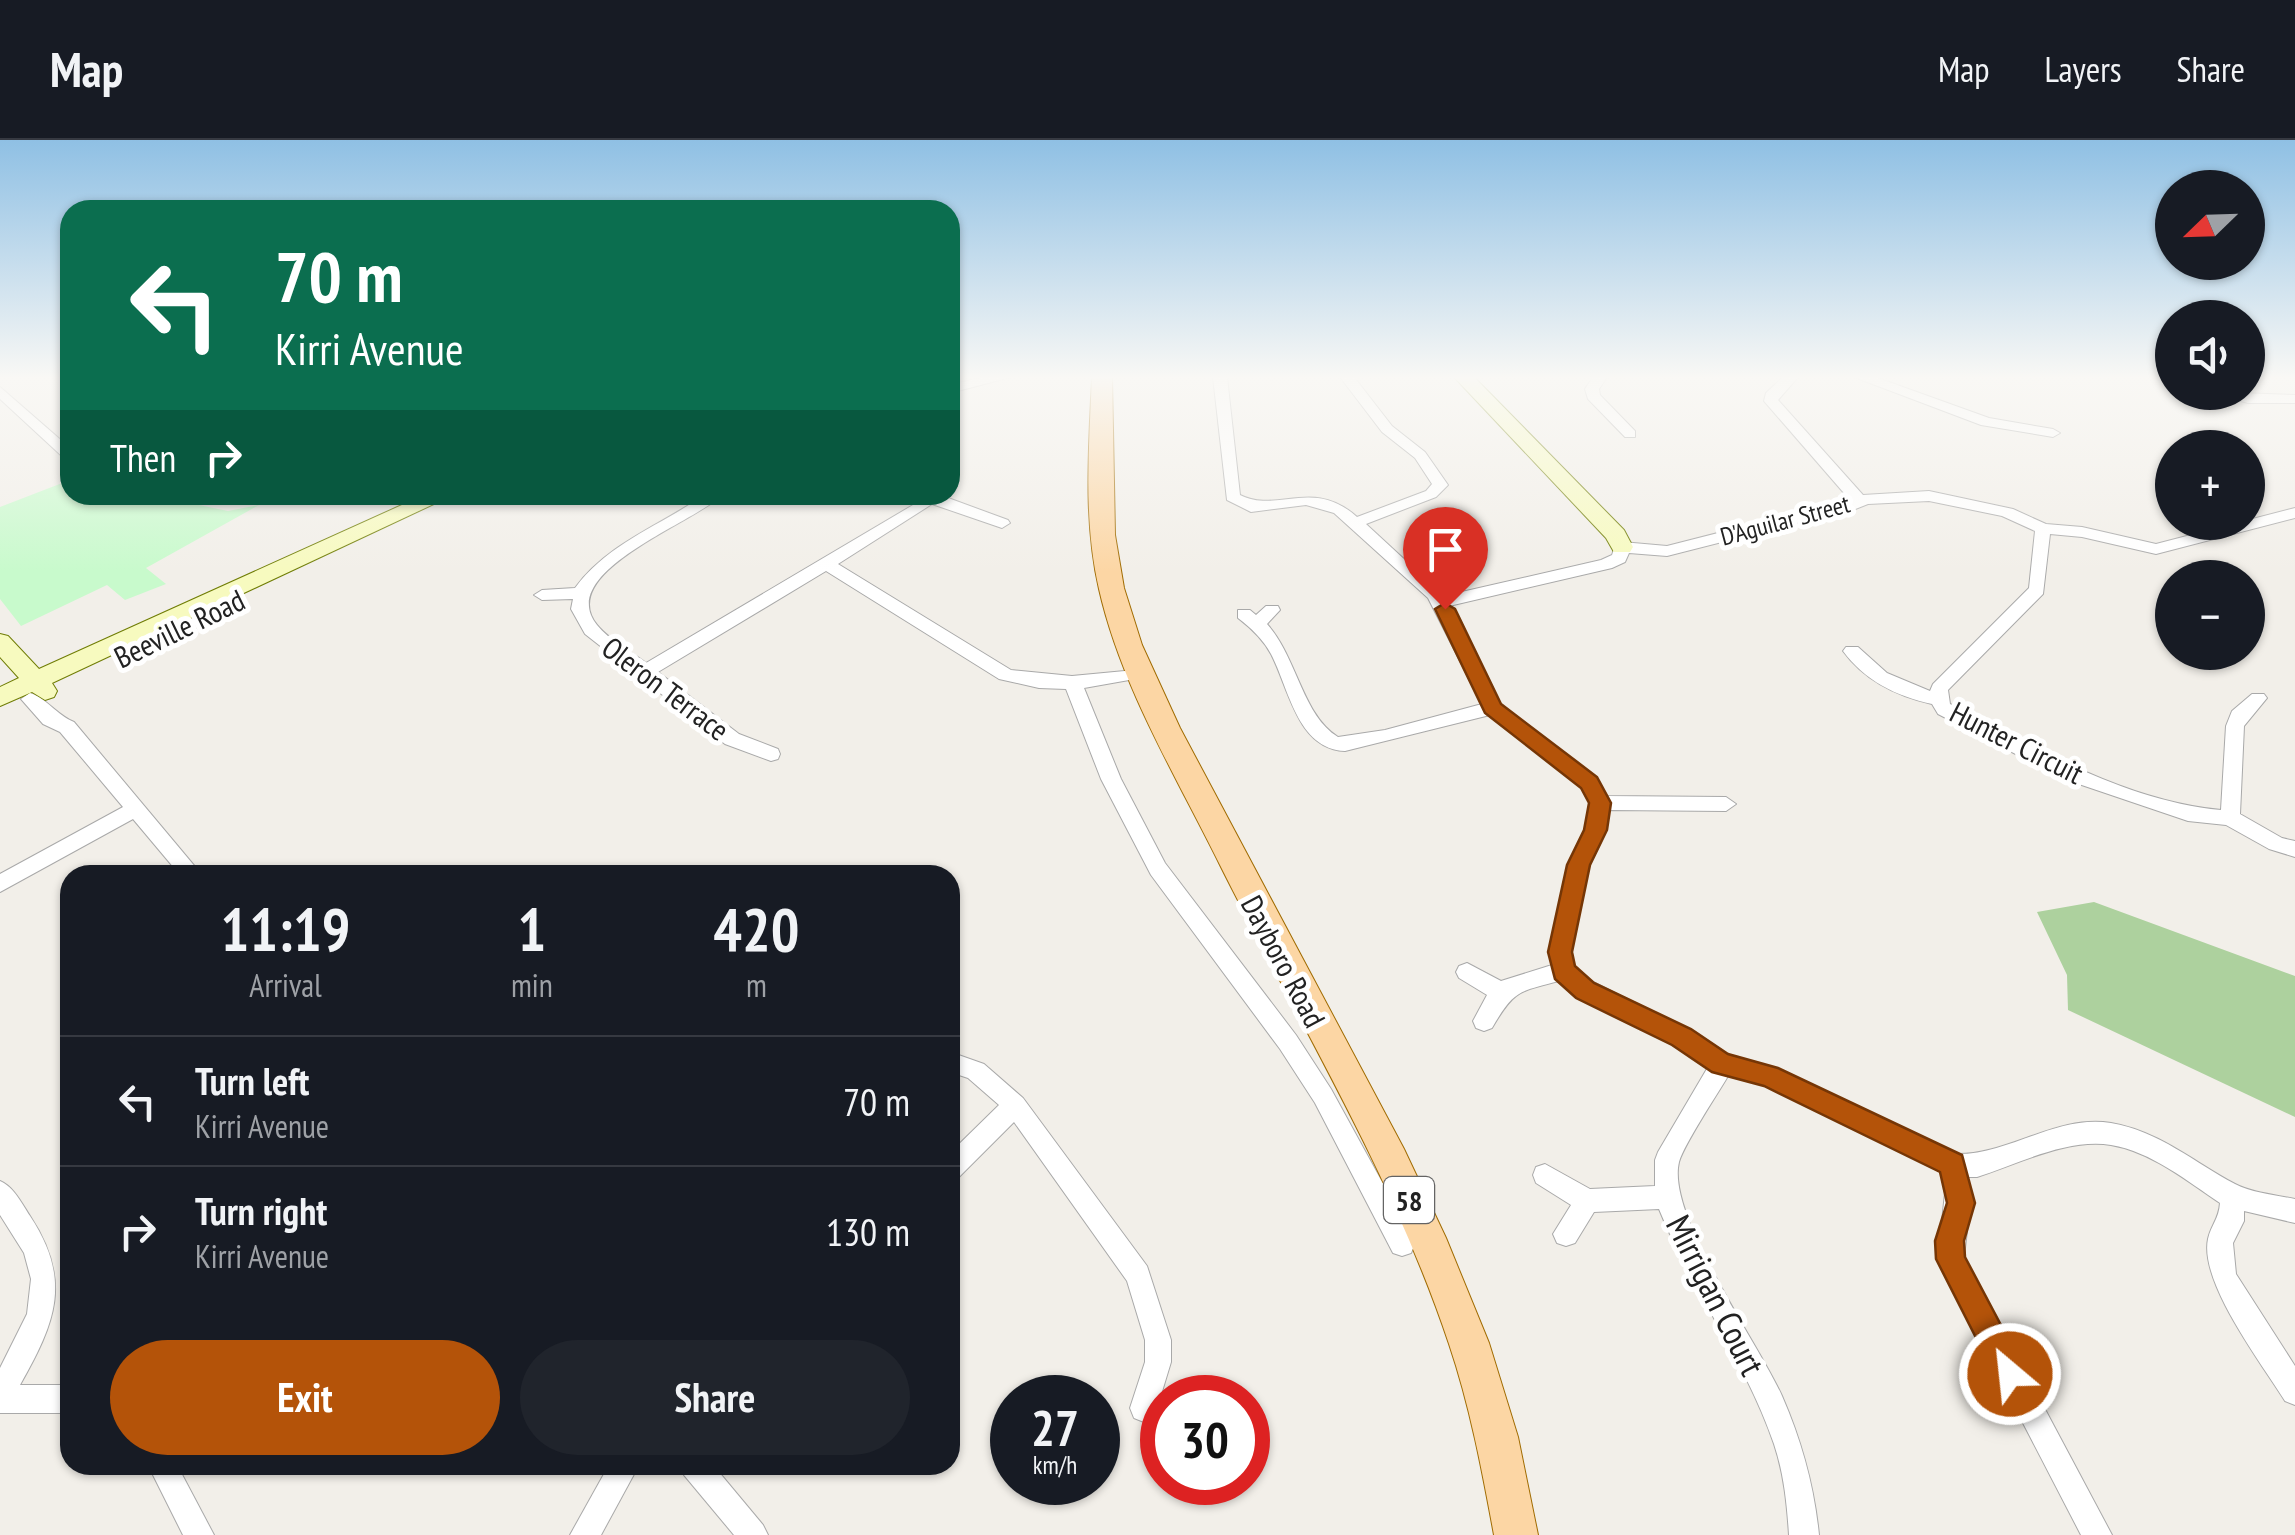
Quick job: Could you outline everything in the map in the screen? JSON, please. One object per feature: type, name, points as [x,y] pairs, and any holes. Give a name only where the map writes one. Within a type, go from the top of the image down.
[{"type":"main road","name":"Dayboro Road","points":[[1100,442],[1099,500],[1104,556],[1118,612],[1140,673],[1244,886],[1388,1156],[1444,1276],[1468,1334],[1498,1433],[1516,1535]]},
{"type":"street","points":[[1227,442],[1232,497],[1250,506],[1321,502],[1334,506],[1440,602],[1493,708],[1590,783],[1600,803],[1596,830],[1579,865],[1560,952],[1564,971],[1585,991],[1682,1037],[1722,1064],[1769,1076],[1952,1164],[1977,1166],[2067,1136],[2111,1134],[2171,1156],[2233,1197],[2295,1212]]},
{"type":"street","points":[[1355,523],[1431,494],[1440,485],[1420,456],[1404,442]]},
{"type":"street","points":[[1440,602],[1618,558],[1622,547],[1609,528],[1526,442]]},
{"type":"street","points":[[1808,442],[1859,500]]},
{"type":"street","name":"D'Aguilar Street","points":[[1622,547],[1666,550],[1808,515],[1832,513],[1859,500],[1929,496],[2007,512],[2043,530],[2082,532],[2156,549],[2295,514]]},
{"type":"street","name":"Beeville Road","points":[[0,713],[26,691],[240,584],[354,538],[422,505]]},
{"type":"street","points":[[542,595],[580,593],[593,572],[608,560],[700,505]]},
{"type":"street","points":[[645,672],[918,505]]},
{"type":"street","points":[[953,505],[1002,523]]},
{"type":"street","name":"Hunter Circuit","points":[[2043,530],[2037,590],[1939,688],[1938,698],[1951,715],[2044,763],[2188,814],[2230,818],[2276,844],[2295,849]]},
{"type":"street","points":[[826,564],[988,667],[1022,680],[1074,684],[1140,673]]},
{"type":"street","name":"Oleron Terrace","points":[[580,593],[578,608],[585,624],[732,739],[771,754]]},
{"type":"street","points":[[1272,610],[1250,619],[1286,661],[1294,688],[1319,734],[1335,744],[1358,745],[1493,708]]},
{"type":"street","points":[[0,642],[26,691]]},
{"type":"street","points":[[1852,651],[1864,666],[1894,687],[1938,698]]},
{"type":"street","points":[[0,670],[50,718],[67,727],[183,865]]},
{"type":"street","name":"Dayboro Road","points":[[1074,684],[1111,779],[1158,869],[1306,1069],[1402,1244]]},
{"type":"street","points":[[2230,818],[2234,726],[2258,698]]},
{"type":"street","points":[[1600,803],[1726,804]]},
{"type":"street","points":[[0,884],[135,809]]},
{"type":"street","points":[[1484,1021],[1501,992],[1516,983],[1564,971]]},
{"type":"street","points":[[1467,972],[1501,992]]},
{"type":"street","name":"Mirrigan Court","points":[[1722,1064],[1667,1160],[1666,1197],[1779,1423],[1799,1487],[1804,1535]]},
{"type":"street","points":[[960,1065],[976,1071],[1015,1105],[1138,1275],[1158,1340],[1154,1375]]},
{"type":"street","points":[[960,1160],[1015,1105]]},
{"type":"street","points":[[1952,1164],[1961,1203],[1950,1241],[1951,1259],[2098,1535]]},
{"type":"street","points":[[1544,1175],[1587,1201],[1666,1197]]},
{"type":"street","points":[[0,1193],[41,1261],[44,1282],[36,1322],[0,1397],[60,1399]]},
{"type":"street","points":[[2233,1197],[2230,1221],[2220,1241],[2224,1278],[2295,1391]]},
{"type":"street","points":[[1566,1234],[1587,1201]]},
{"type":"street","points":[[167,1475],[199,1535]]},
{"type":"street","points":[[585,1535],[619,1475]]},
{"type":"street","points":[[702,1475],[753,1535]]},
{"type":"green space","points":[[60,484],[60,505],[199,505],[228,511],[259,505],[146,568],[166,584],[125,600],[107,585],[21,626],[0,599],[0,507]]},
{"type":"green space","points":[[2094,902],[2295,976],[2295,1117],[2068,1010],[2067,975],[2037,912]]},
{"type":"route","points":[[1445,609],[1493,708],[1590,783],[1600,803],[1596,830],[1579,865],[1560,952],[1564,971],[1585,991],[1682,1037],[1722,1064],[1769,1076],[1952,1164],[1961,1203],[1950,1241],[1951,1259],[2010,1374]]}]
